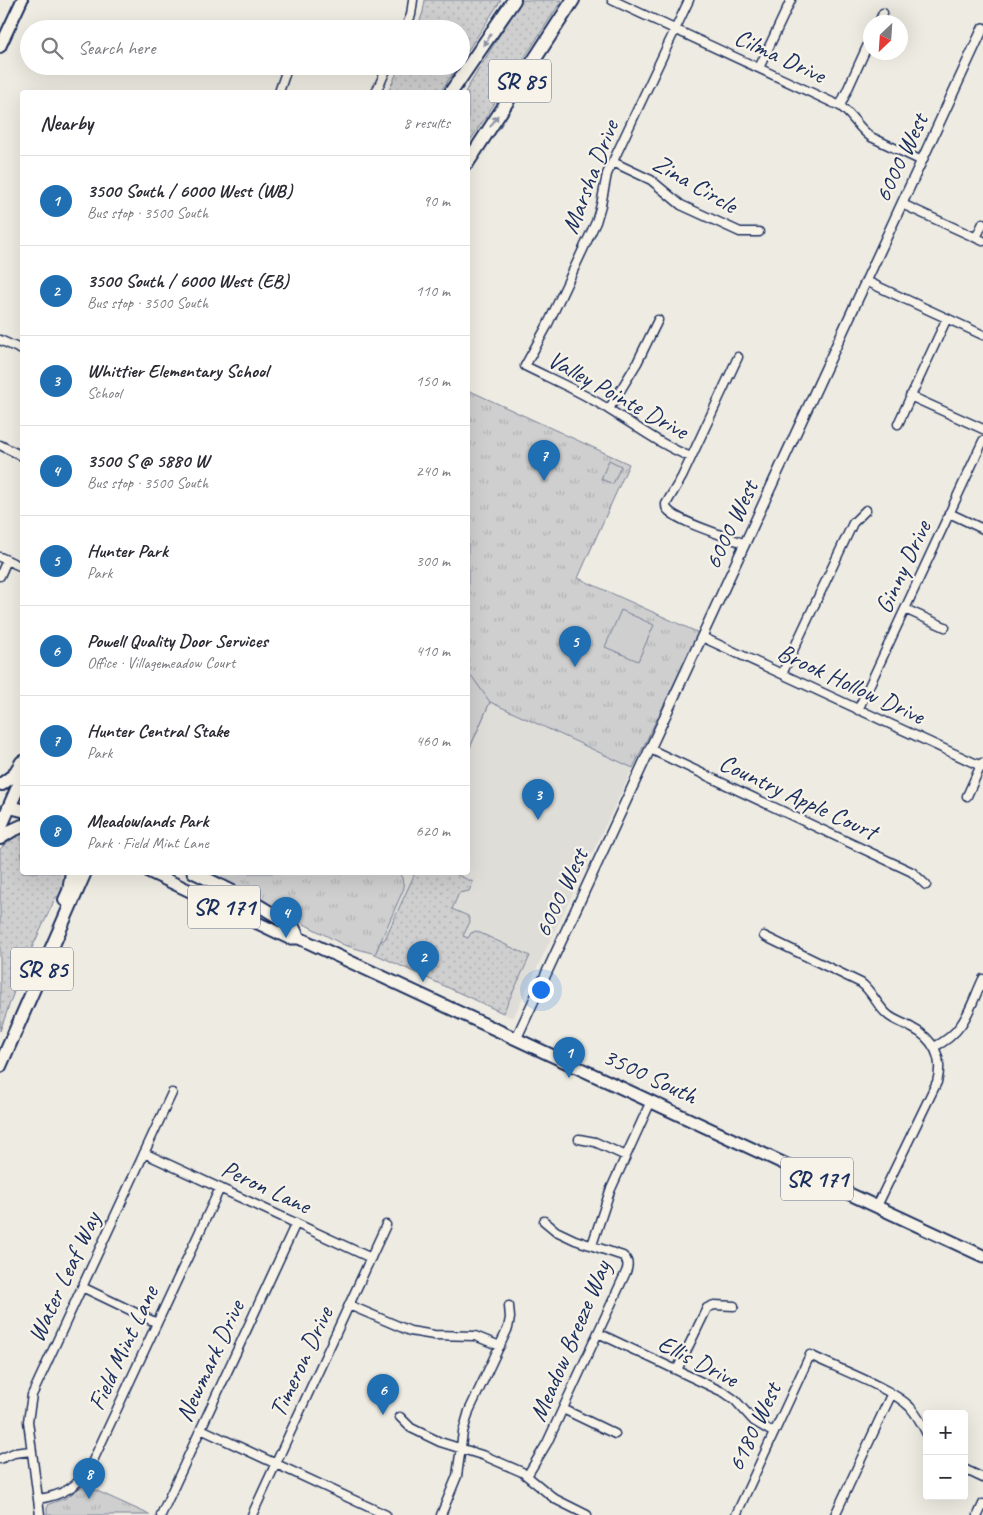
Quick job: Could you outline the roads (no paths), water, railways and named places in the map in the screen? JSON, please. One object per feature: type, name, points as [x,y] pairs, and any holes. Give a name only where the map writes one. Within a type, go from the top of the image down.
[{"type":"highway","name":"SR 85","points":[[470,64],[514,0]]},
{"type":"highway","name":"SR 85","points":[[470,159],[573,0]]},
{"type":"highway","name":"SR 85","points":[[452,90],[463,75]]},
{"type":"highway","points":[[1,784],[14,775],[20,765]]},
{"type":"highway","points":[[0,828],[5,804],[20,792]]},
{"type":"highway","points":[[5,804],[20,811]]},
{"type":"highway","points":[[0,838],[20,827]]},
{"type":"highway","points":[[22,1014],[26,988],[69,891],[72,875]]},
{"type":"highway","name":"SR 85","points":[[0,1066],[84,875]]},
{"type":"highway","points":[[8,1050],[30,1012],[92,875]]},
{"type":"main road","points":[[0,47],[22,0]]},
{"type":"main road","points":[[1,784],[20,792]]},
{"type":"main road","name":"3500 South","points":[[156,875],[289,938],[299,938],[983,1256]]},
{"type":"main road","name":"3500 South","points":[[199,875],[248,899],[293,926],[299,938]]},
{"type":"street","points":[[409,20],[414,0]]},
{"type":"street","name":"Cilma Drive","points":[[612,0],[840,106],[871,137],[922,161]]},
{"type":"street","name":"Marsha Drive","points":[[525,366],[547,326],[596,222],[606,179],[613,162],[689,0]]},
{"type":"street","points":[[759,68],[791,0]]},
{"type":"street","name":"6000 West","points":[[516,1039],[983,28]]},
{"type":"street","points":[[840,106],[863,55]]},
{"type":"street","points":[[280,90],[285,75]]},
{"type":"street","points":[[377,90],[384,75]]},
{"type":"street","name":"Zina Circle","points":[[613,162],[654,182],[682,205],[740,232],[759,232]]},
{"type":"street","points":[[902,204],[980,240],[983,223]]},
{"type":"street","points":[[866,281],[983,335]]},
{"type":"street","points":[[898,424],[947,318]]},
{"type":"street","points":[[609,409],[637,364],[658,320]]},
{"type":"street","points":[[0,340],[20,349]]},
{"type":"street","points":[[738,357],[680,482],[666,502],[666,508],[675,515],[698,526],[745,544]]},
{"type":"street","name":"Valley Pointe Drive","points":[[525,366],[609,409],[662,444],[691,458]]},
{"type":"street","points":[[910,396],[983,430]]},
{"type":"street","name":"Ginny Drive","points":[[858,710],[983,441]]},
{"type":"street","points":[[0,445],[20,455]]},
{"type":"street","points":[[782,674],[853,523],[866,510]]},
{"type":"street","points":[[950,513],[983,529]]},
{"type":"street","points":[[0,576],[3,558],[20,566]]},
{"type":"street","points":[[905,609],[945,628]]},
{"type":"street","name":"Brook Hollow Drive","points":[[702,637],[858,710],[982,765]]},
{"type":"street","name":"Country Apple Court","points":[[650,749],[912,872],[926,885]]},
{"type":"street","points":[[967,796],[982,765]]},
{"type":"street","points":[[764,936],[861,982],[885,1012],[895,1020],[923,1034],[934,1047],[939,1066],[937,1082],[878,1206]]},
{"type":"street","points":[[934,1047],[950,1039],[957,1031],[983,980]]},
{"type":"street","name":"Water Leaf Way","points":[[40,1515],[28,1421],[32,1395],[172,1093]]},
{"type":"street","name":"Meadow Breeze Way","points":[[527,1476],[544,1450],[626,1272],[628,1264],[626,1258],[592,1246],[610,1191],[651,1101]]},
{"type":"street","points":[[579,1139],[599,1143],[626,1156]]},
{"type":"street","name":"Peron Lane","points":[[144,1153],[371,1258]]},
{"type":"street","name":"Field Mint Lane","points":[[38,1499],[61,1494],[78,1482],[87,1472],[220,1188]]},
{"type":"street","points":[[544,1221],[559,1233],[592,1246]]},
{"type":"street","name":"Newmark Drive","points":[[161,1515],[296,1223]]},
{"type":"street","name":"Timeron Drive","points":[[252,1515],[386,1225]]},
{"type":"street","points":[[82,1287],[157,1322]]},
{"type":"street","points":[[350,1305],[410,1331],[434,1335],[475,1336],[500,1346]]},
{"type":"street","points":[[677,1370],[707,1308],[714,1305],[734,1306]]},
{"type":"street","points":[[441,1515],[455,1482],[462,1448],[463,1432],[469,1411],[509,1323],[509,1306]]},
{"type":"street","name":"Ellis Drive","points":[[598,1333],[725,1393],[735,1400],[754,1421],[774,1433]]},
{"type":"street","name":"6180 West","points":[[736,1515],[810,1356],[891,1395]]},
{"type":"street","points":[[835,1515],[891,1395],[910,1408],[923,1428]]},
{"type":"street","points":[[563,1409],[615,1434]]},
{"type":"street","points":[[400,1417],[416,1431],[444,1444],[491,1458],[527,1476],[555,1499],[588,1515]]},
{"type":"street","points":[[201,1429],[386,1515]]},
{"type":"street","points":[[0,1459],[14,1453],[31,1451]]},
{"type":"street","points":[[968,1472],[983,1478]]},
{"type":"street","points":[[978,1515],[983,1504]]},
{"type":"place","name":"Hunter Central Stake","points":[[544,481]]},
{"type":"place","name":"Hunter Park","points":[[575,667]]},
{"type":"place","name":"Whittier Elementary School","points":[[538,820]]},
{"type":"place","name":"3500 S @ 5880 W","points":[[286,938]]},
{"type":"place","name":"3500 South / 6000 West (EB)","points":[[423,982]]},
{"type":"place","name":"3500 South / 6000 West (WB)","points":[[569,1078]]},
{"type":"place","name":"Powell Quality Door Services","points":[[383,1415]]},
{"type":"place","name":"Meadowlands Park","points":[[89,1499]]}]
